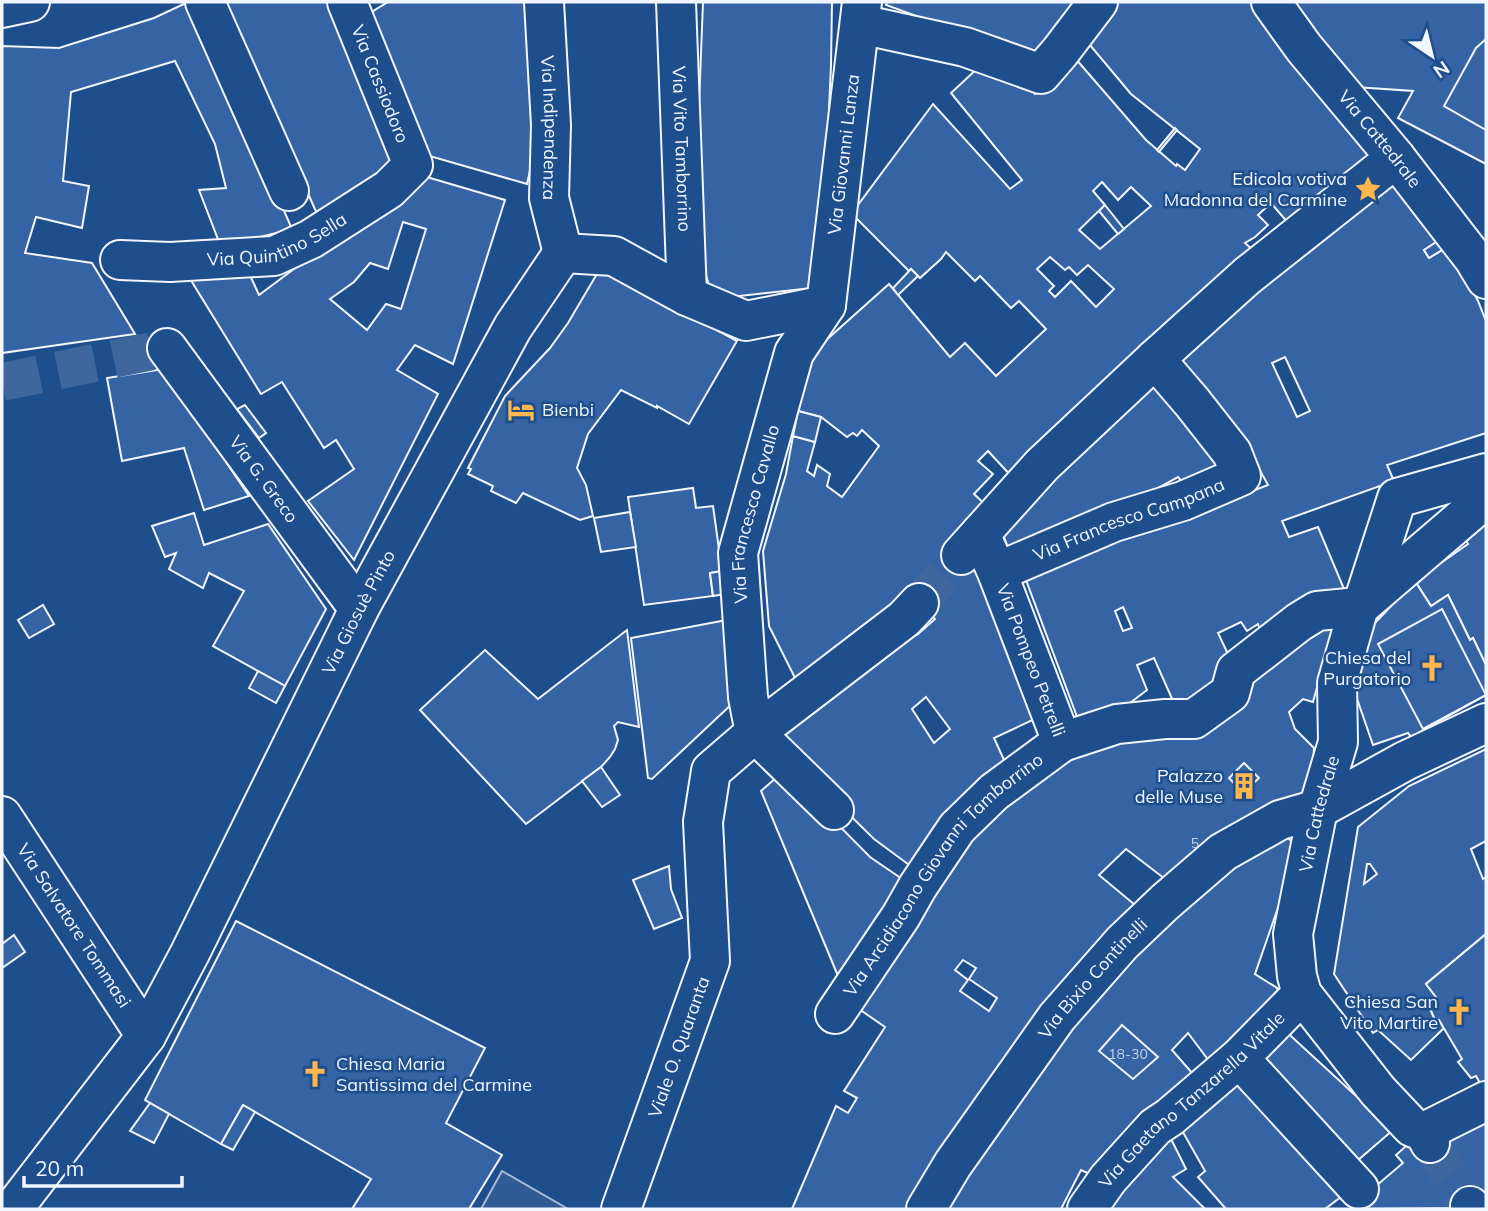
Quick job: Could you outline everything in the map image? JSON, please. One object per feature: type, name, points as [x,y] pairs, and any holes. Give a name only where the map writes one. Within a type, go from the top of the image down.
[{"type":"street","points":[[2,8],[30,2]]},
{"type":"street","points":[[205,2],[289,191]]},
{"type":"street","name":"Via Cassiodoro","points":[[347,2],[413,166]]},
{"type":"street","name":"Via Indipendenza","points":[[544,2],[551,125],[549,198],[563,253]]},
{"type":"street","name":"Via Vito Tamborrino","points":[[676,2],[687,296]]},
{"type":"street","points":[[861,13],[1041,74],[1098,2]]},
{"type":"street","name":"Via Cattedrale","points":[[1271,2],[1304,48],[1396,158],[1474,259],[1486,279]]},
{"type":"street","name":"Via Giovanni Lanza","points":[[826,305],[861,13]]},
{"type":"street","points":[[1156,359],[1247,276],[1396,158]]},
{"type":"street","name":"Via Quintino Sella","points":[[120,260],[170,262],[274,256],[310,239],[389,189],[413,166]]},
{"type":"street","points":[[563,253],[614,256],[687,296],[746,321],[826,305]]},
{"type":"street","name":"Via Giosuè Pinto","points":[[13,1209],[146,1036],[190,953],[359,610],[513,327],[563,253]]},
{"type":"street","name":"Via Francesco Cavallo","points":[[755,733],[748,697],[738,553],[794,353],[826,305]]},
{"type":"street","name":"Via G. Greco","points":[[167,348],[359,610]]},
{"type":"street","name":"Via Pompeo Petrelli","points":[[1156,359],[1042,465],[971,544],[997,572],[1062,742],[1117,724],[1194,719],[1230,693],[1236,671],[1299,622],[1317,611],[1361,605]]},
{"type":"street","name":"Via Francesco Campana","points":[[997,572],[1114,522],[1183,501],[1241,476],[1232,453],[1156,359]]},
{"type":"street","name":"Via Cattedrale","points":[[1486,473],[1397,498],[1337,683],[1338,742],[1318,809],[1293,934],[1297,976],[1302,994],[1378,1091],[1412,1127],[1427,1137],[1486,1101]]},
{"type":"street","points":[[1361,605],[1486,498]]},
{"type":"street","name":"Viale O. Quaranta","points":[[621,1209],[710,961],[703,822],[711,771],[755,733],[904,619],[919,603]]},
{"type":"street","name":"Via Bixio Continelli","points":[[926,1209],[953,1164],[1056,1017],[1122,943],[1165,902],[1223,852],[1280,820],[1318,809],[1405,761],[1486,723]]},
{"type":"street","points":[[755,733],[834,810]]},
{"type":"street","name":"Via Arcidiacono Giovanni Tamborrino","points":[[835,1014],[957,828],[995,792],[1062,742]]},
{"type":"street","name":"Via Salvatore Tommasi","points":[[2,816],[146,1036]]},
{"type":"street","name":"Via Gaetano Tanzarella Vitale","points":[[1087,1209],[1108,1179],[1155,1127],[1170,1118],[1239,1059],[1302,994]]},
{"type":"street","points":[[1239,1059],[1359,1189]]},
{"type":"shaded area","points":[[502,1171],[568,1209],[481,1209]]},
{"type":"building","points":[[193,2],[292,229],[221,247],[199,190],[226,188],[215,144],[175,61],[71,92],[63,181],[89,186],[82,228],[36,217],[25,253],[92,263],[135,334],[2,353],[2,46],[59,48],[154,18]]},
{"type":"building","points":[[223,2],[334,2],[388,149],[390,163],[383,181],[318,216]]},
{"type":"building","points":[[388,2],[533,2],[539,130],[527,184],[419,153],[370,13]]},
{"type":"building","points":[[703,2],[832,2],[824,220],[812,288],[713,299],[694,234]]},
{"type":"building","points":[[887,2],[1084,2],[1040,61],[886,5]]},
{"type":"building","points":[[1114,2],[1250,2],[1369,155],[1289,224],[1271,203],[1258,215],[1268,225],[1245,243],[1255,252],[1013,478],[988,451],[978,461],[993,474],[974,494],[991,510],[985,572],[1039,717],[994,738],[1009,771],[916,870],[874,839],[798,764],[788,774],[870,857],[908,883],[843,988],[761,791],[785,770],[768,751],[873,653],[912,626],[917,635],[935,619],[914,598],[802,692],[769,626],[763,551],[786,474],[793,436],[815,442],[807,471],[814,476],[817,465],[830,474],[827,486],[842,497],[879,446],[862,430],[857,436],[853,433],[847,437],[821,417],[798,411],[804,373],[823,343],[889,284],[950,357],[965,343],[996,376],[1046,329],[1019,301],[1011,308],[980,276],[975,281],[946,252],[920,278],[911,269],[909,271],[854,216],[855,209],[933,104],[1010,189],[1022,180],[951,93],[980,66],[1024,80],[1035,94],[1075,58],[1146,140],[1176,166],[1177,164],[1185,170],[1200,149],[1131,94],[1084,38]],"holes":[[[1102,182],[1118,200],[1131,187],[1151,206],[1100,249],[1079,230],[1105,205],[1093,191]],[[1050,257],[1065,270],[1069,267],[1077,275],[1088,265],[1114,289],[1096,307],[1071,281],[1055,297],[1049,291],[1054,286],[1037,269]],[[926,697],[950,729],[934,743],[912,709]]]},
{"type":"building","points":[[1290,2],[1486,2],[1486,164],[1398,118],[1413,91],[1355,87]]},
{"type":"building","points":[[1486,39],[1486,130],[1444,106],[1476,48]]},
{"type":"building","points":[[1175,128],[1177,130],[1159,152],[1157,150]]},
{"type":"building","points":[[420,175],[505,200],[453,364],[415,345],[397,370],[438,394],[354,560],[308,501],[354,469],[336,440],[324,448],[282,382],[261,394],[184,269],[249,273],[259,295]],"holes":[[[403,222],[426,229],[401,309],[386,304],[367,330],[330,299],[354,282],[370,263],[388,269]]]},
{"type":"building","points":[[1380,182],[1398,184],[1441,239],[1424,250],[1429,258],[1447,247],[1460,265],[1486,321],[1486,433],[1387,465],[1394,481],[1282,521],[1289,537],[1318,527],[1347,596],[1262,637],[1258,624],[1247,631],[1241,622],[1218,633],[1236,671],[1177,710],[1154,658],[1137,665],[1147,690],[1130,703],[1079,722],[1023,572],[1118,533],[1122,540],[1147,532],[1268,485],[1251,454],[1164,358]],"holes":[[[1285,357],[1310,411],[1297,417],[1272,363]],[[1123,607],[1132,628],[1123,631],[1115,611]]]},
{"type":"building","points":[[1105,205],[1124,229],[1118,234],[1099,211]]},
{"type":"building","points":[[1441,239],[1447,247],[1429,258],[1424,250]]},
{"type":"building","points":[[601,267],[737,341],[689,424],[621,390],[588,434],[577,468],[586,485],[593,516],[580,520],[523,493],[516,503],[491,491],[493,486],[468,474],[471,469],[468,468],[505,396],[550,348]]},
{"type":"building","points":[[911,269],[918,276],[898,295],[893,288]]},
{"type":"building","points":[[163,369],[249,496],[204,510],[184,448],[122,461],[107,378]]},
{"type":"building","points":[[1147,378],[1227,464],[1189,490],[1178,477],[1098,521],[1012,559],[1000,526]]},
{"type":"building","points":[[245,405],[266,433],[259,438],[237,409]]},
{"type":"building","points":[[798,411],[821,417],[815,442],[793,436]]},
{"type":"building","points":[[693,488],[696,508],[713,506],[722,571],[710,573],[713,596],[644,605],[628,497]]},
{"type":"building","points":[[630,512],[636,547],[601,552],[594,518]]},
{"type":"building","points":[[194,513],[204,545],[268,524],[326,609],[285,686],[213,646],[244,591],[209,573],[203,588],[169,569],[176,553],[165,557],[152,526]]},
{"type":"building","points":[[1486,520],[1486,665],[1473,638],[1470,640],[1448,595],[1431,606],[1415,581],[1468,544],[1463,536]]},
{"type":"building","points":[[722,571],[725,594],[713,596],[710,573]]},
{"type":"building","points":[[1415,581],[1431,606],[1448,595],[1470,640],[1473,638],[1486,665],[1486,695],[1411,737],[1408,733],[1373,745],[1354,690],[1373,625]]},
{"type":"building","points":[[43,605],[54,624],[29,638],[18,620]]},
{"type":"building","name":"Chiesa del Purgatorio","points":[[1442,609],[1486,695],[1423,729],[1378,644]]},
{"type":"building","points":[[732,619],[735,701],[652,779],[648,778],[631,638]]},
{"type":"building","points":[[1311,619],[1333,629],[1313,702],[1303,699],[1289,712],[1295,729],[1314,748],[1312,785],[1286,808],[1285,836],[1299,847],[1255,974],[1277,988],[1281,1004],[1215,1069],[1188,1033],[1172,1050],[1200,1082],[1099,1178],[1081,1170],[1061,1209],[792,1209],[836,1106],[848,1113],[857,1098],[844,1091],[885,1027],[859,1009],[969,830],[1088,744],[1233,702]],"holes":[[[1126,849],[1169,882],[1141,910],[1099,875]],[[963,960],[976,968],[969,979],[997,998],[989,1011],[960,991],[968,980],[955,970]]]},
{"type":"building","points":[[627,630],[639,727],[618,722],[614,726],[618,740],[615,749],[601,767],[526,824],[420,710],[485,650],[538,699]]},
{"type":"building","points":[[258,671],[285,686],[276,703],[249,688]]},
{"type":"building","points":[[1486,749],[1486,841],[1471,849],[1483,879],[1486,877],[1486,934],[1426,984],[1436,997],[1428,1004],[1436,1022],[1439,1020],[1444,1028],[1411,1060],[1378,1030],[1373,1033],[1334,974],[1358,827],[1409,786]],"holes":[[[1367,864],[1370,864],[1377,874],[1364,884]]]},
{"type":"building","name":"Palazzo delle Muse","points":[[1244,763],[1259,778],[1243,793],[1229,778]]},
{"type":"building","points":[[601,767],[620,795],[602,807],[582,781]]},
{"type":"building","points":[[669,866],[671,889],[682,918],[654,929],[633,880]]},
{"type":"building","name":"Chiesa Maria Santissima del Carmine","points":[[236,921],[485,1048],[446,1123],[502,1155],[469,1209],[352,1209],[371,1179],[243,1105],[221,1144],[145,1100]]},
{"type":"building","name":"Chiesa San Vito Martire","points":[[1486,934],[1485,1092],[1476,1076],[1471,1078],[1458,1062],[1462,1059],[1439,1020],[1436,1022],[1428,1004],[1436,997],[1426,984]]},
{"type":"building","points":[[14,935],[25,952],[2,968],[2,944]]},
{"type":"building","points":[[1122,1025],[1158,1057],[1133,1079],[1099,1051]]},
{"type":"building","points":[[1280,1026],[1393,1130],[1350,1167],[1250,1059]]},
{"type":"building","points":[[1241,1070],[1350,1190],[1325,1209],[1226,1209],[1198,1177],[1205,1171],[1180,1127]]},
{"type":"building","points":[[150,1103],[169,1114],[154,1143],[130,1131]]},
{"type":"building","points":[[243,1105],[255,1112],[233,1150],[221,1144]]},
{"type":"building","points":[[1486,1109],[1486,1208],[1349,1209],[1403,1163],[1396,1155],[1415,1138]]},
{"type":"building","points":[[1165,1127],[1186,1169],[1173,1177],[1205,1209],[1096,1209]]},
{"type":"tunnel","points":[[2,382],[167,348]]},
{"type":"tunnel","points":[[919,603],[961,555]]},
{"type":"tunnel","points":[[1430,1143],[1470,1206]]},
{"type":"place","name":"Edicola votiva Madonna del Carmine","points":[[1368,189]]},
{"type":"place","name":"Bienbi","points":[[521,410]]},
{"type":"place","name":"Chiesa del Purgatorio","points":[[1432,668]]},
{"type":"place","name":"Palazzo delle Muse","points":[[1244,786]]},
{"type":"place","name":"Chiesa San Vito Martire","points":[[1459,1012]]},
{"type":"place","name":"Chiesa Maria Santissima del Carmine","points":[[315,1074]]}]
